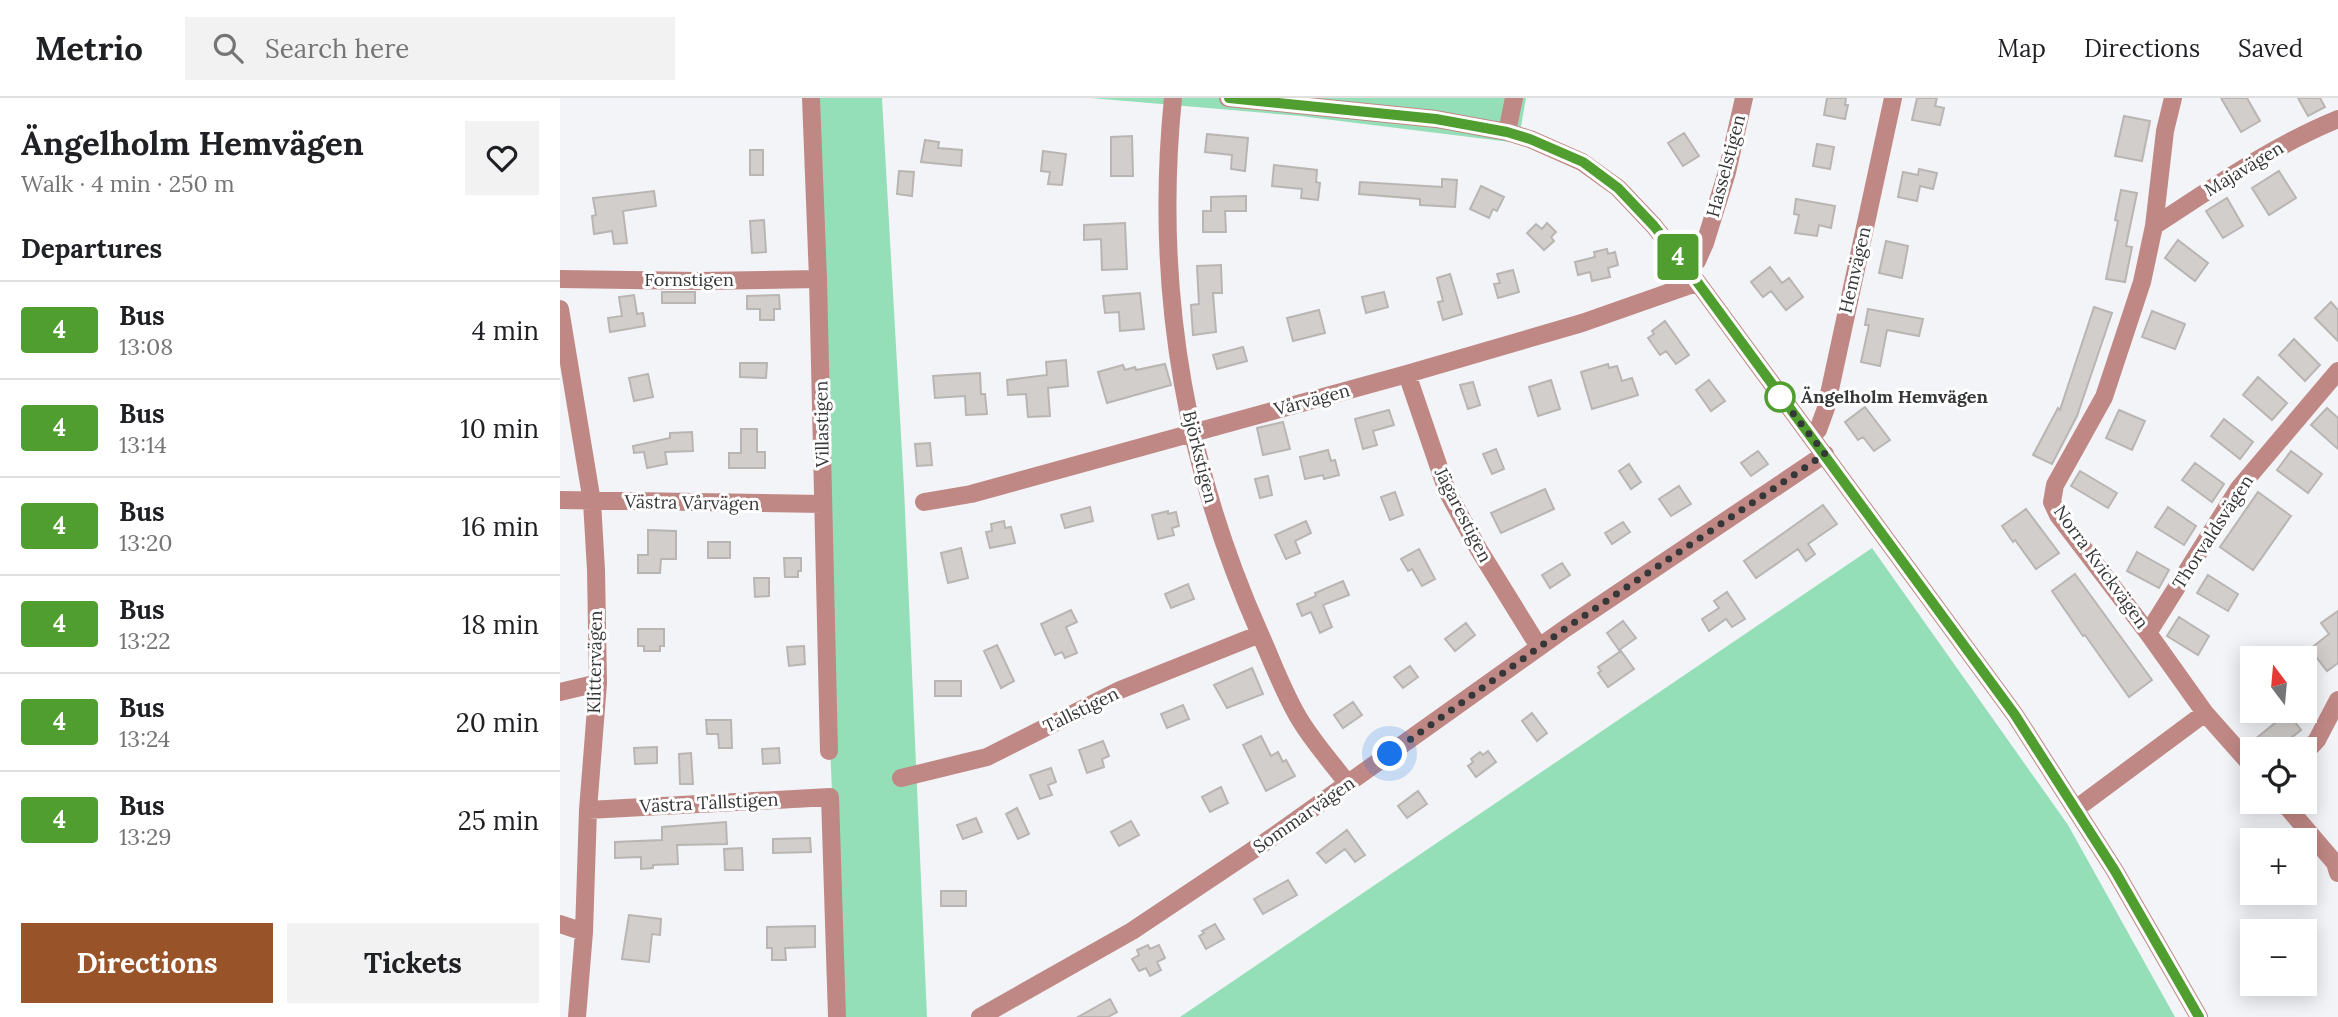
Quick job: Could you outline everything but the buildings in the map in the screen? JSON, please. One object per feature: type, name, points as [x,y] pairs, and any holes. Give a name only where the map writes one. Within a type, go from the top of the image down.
[{"type":"street","name":"Villastigen","points":[[811,98],[829,751]]},
{"type":"street","name":"Björkstigen","points":[[1173,98],[1167,153],[1169,290],[1191,433],[1220,533],[1260,634],[1301,721],[1348,784]]},
{"type":"street","points":[[1228,98],[1436,119],[1507,132],[1583,162],[1609,182],[1654,226],[1825,454],[1884,539],[2015,715],[2077,808],[2199,1017]]},
{"type":"street","points":[[1507,132],[1514,98]]},
{"type":"street","name":"Hasselstigen","points":[[1691,275],[1705,243],[1727,172],[1744,98]]},
{"type":"street","name":"Hemvägen","points":[[1810,436],[1818,430],[1826,408],[1893,98]]},
{"type":"street","name":"Norra Kvickvägen","points":[[2173,98],[2165,131],[2154,226],[2142,282],[2104,397],[2055,485],[2052,502],[2058,515],[2205,713],[2240,752]]},
{"type":"street","name":"Majavägen","points":[[2154,226],[2257,159],[2338,119]]},
{"type":"street","name":"Vårvägen","points":[[924,502],[971,494],[1408,374],[1582,323],[1691,275]]},
{"type":"street","name":"Fornstigen","points":[[560,279],[818,279]]},
{"type":"street","name":"Klittervägen","points":[[561,317],[592,502],[596,570],[597,683],[587,810],[584,932],[578,1017]]},
{"type":"street","name":"Thorvaldsvägen","points":[[2148,633],[2239,488],[2338,371]]},
{"type":"street","name":"Jägarestigen","points":[[1408,374],[1447,491],[1479,550],[1539,647]]},
{"type":"street","name":"Sommarvägen","points":[[980,1017],[1132,931],[1275,836],[1539,647],[1825,454]]},
{"type":"street","name":"Västra Vårvägen","points":[[560,500],[823,504]]},
{"type":"street","name":"Tallstigen","points":[[901,778],[987,757],[1120,690],[1260,634]]},
{"type":"street","points":[[560,692],[597,683]]},
{"type":"street","points":[[2317,740],[2338,700]]},
{"type":"street","points":[[2077,808],[2205,713]]},
{"type":"street","name":"Västra Tallstigen","points":[[587,810],[830,797],[837,1017]]},
{"type":"street","points":[[2293,814],[2335,863],[2338,873]]},
{"type":"street","points":[[560,924],[584,932]]},
{"type":"green space","points":[[804,98],[882,98],[904,488],[927,1017],[841,1017]]},
{"type":"green space","points":[[1091,98],[1526,98],[1518,143],[1300,116]]},
{"type":"green space","points":[[1872,548],[2068,825],[2175,1017],[1180,1017]]},
{"type":"bus line","name":"4","points":[[1229,98],[1436,119],[1507,132],[1583,162],[1618,188],[1654,226],[1687,268],[2015,715],[2077,808],[2199,1017]]},
{"type":"place","name":"Ängelholm Hemvägen","points":[[1780,397]]},
{"type":"route","points":[[1390,754],[1566,628],[1825,454],[1780,397]]}]
